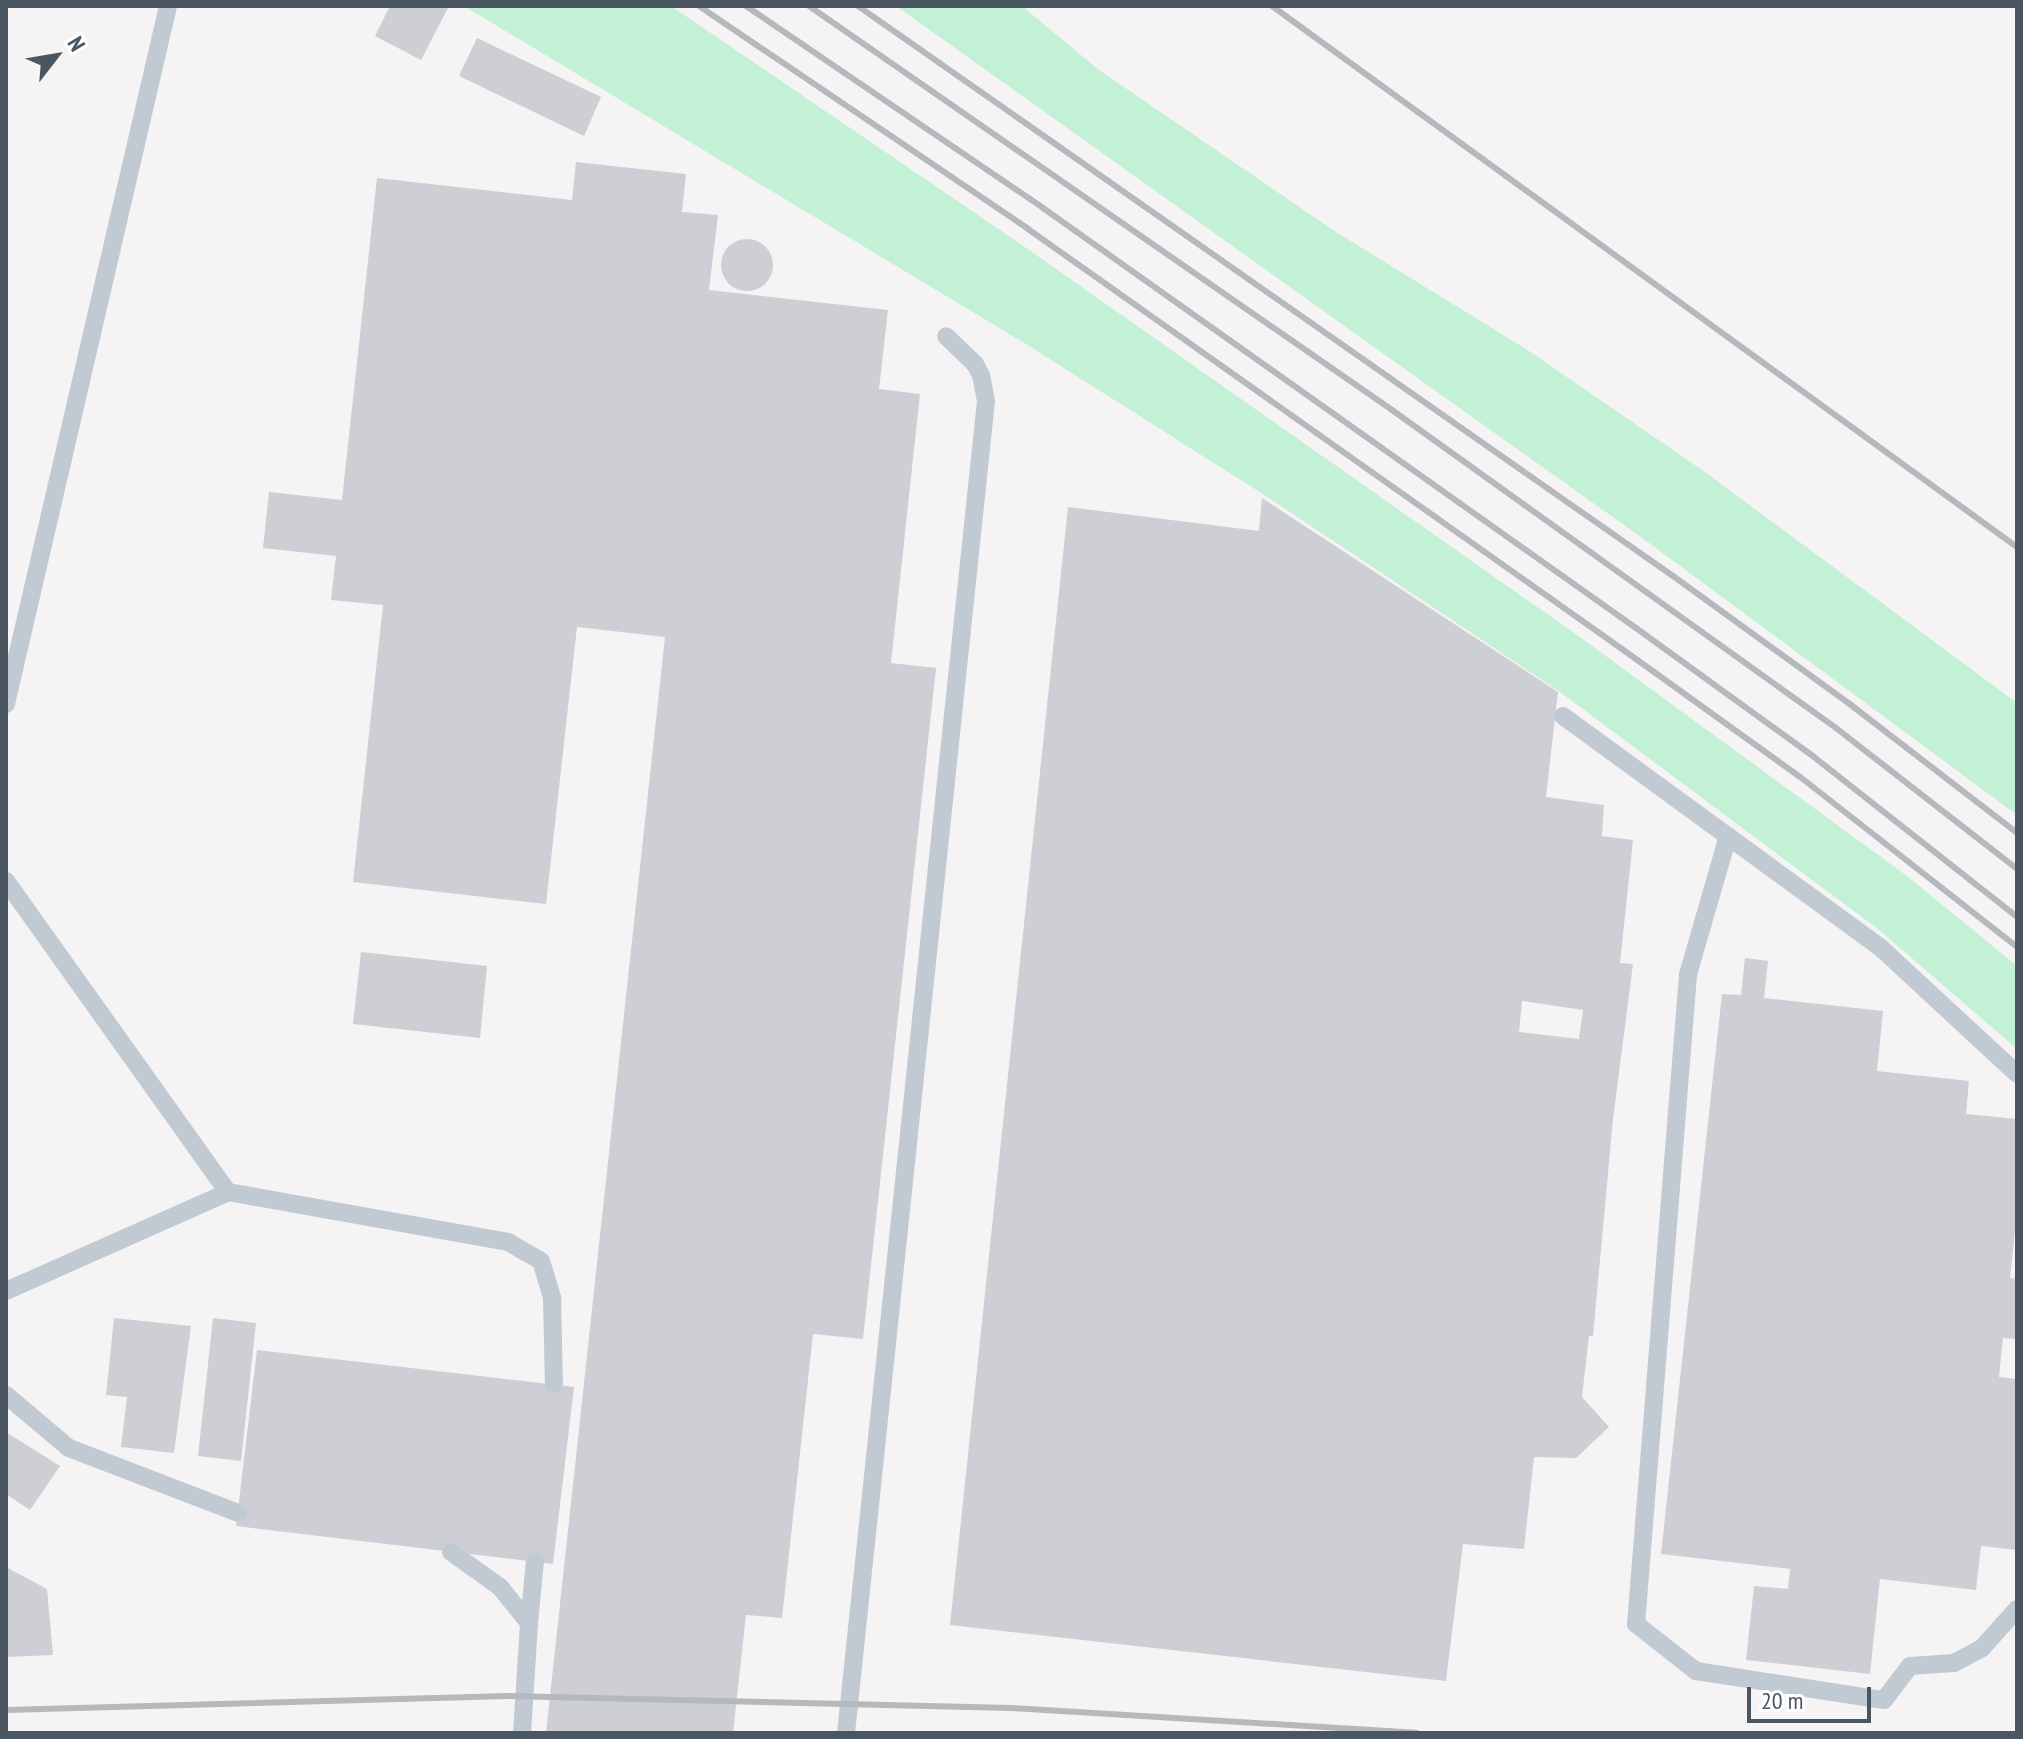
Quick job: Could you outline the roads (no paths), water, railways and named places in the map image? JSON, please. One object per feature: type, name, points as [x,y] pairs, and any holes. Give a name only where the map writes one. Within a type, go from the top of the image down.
[{"type":"lane","points":[[6,704],[168,6]]},
{"type":"lane","points":[[846,1733],[986,401],[981,375],[975,364],[946,336]]},
{"type":"lane","points":[[1563,716],[1881,948],[2017,1074]]},
{"type":"lane","points":[[1728,836],[1688,975],[1636,1624],[1696,1671],[1884,1700],[1910,1666],[1954,1663],[1982,1648],[2017,1609]]},
{"type":"lane","points":[[6,881],[228,1192]]},
{"type":"lane","points":[[6,1291],[228,1192],[508,1242],[541,1261],[552,1298],[554,1384]]},
{"type":"lane","points":[[6,1395],[69,1448],[238,1513]]},
{"type":"lane","points":[[451,1552],[500,1587],[529,1623]]},
{"type":"lane","points":[[522,1733],[535,1561]]},
{"type":"railway","points":[[699,6],[1028,229],[1622,649],[1799,776],[2017,947]]},
{"type":"railway","points":[[746,6],[1043,208],[1636,628],[1814,757],[2017,917]]},
{"type":"railway","points":[[809,6],[1392,410],[1836,728],[2017,869]]},
{"type":"railway","points":[[858,6],[1673,576],[1851,705],[2017,833]]},
{"type":"railway","points":[[1272,6],[2017,547]]},
{"type":"railway","points":[[6,1710],[508,1696],[1011,1708],[1416,1733]]}]
